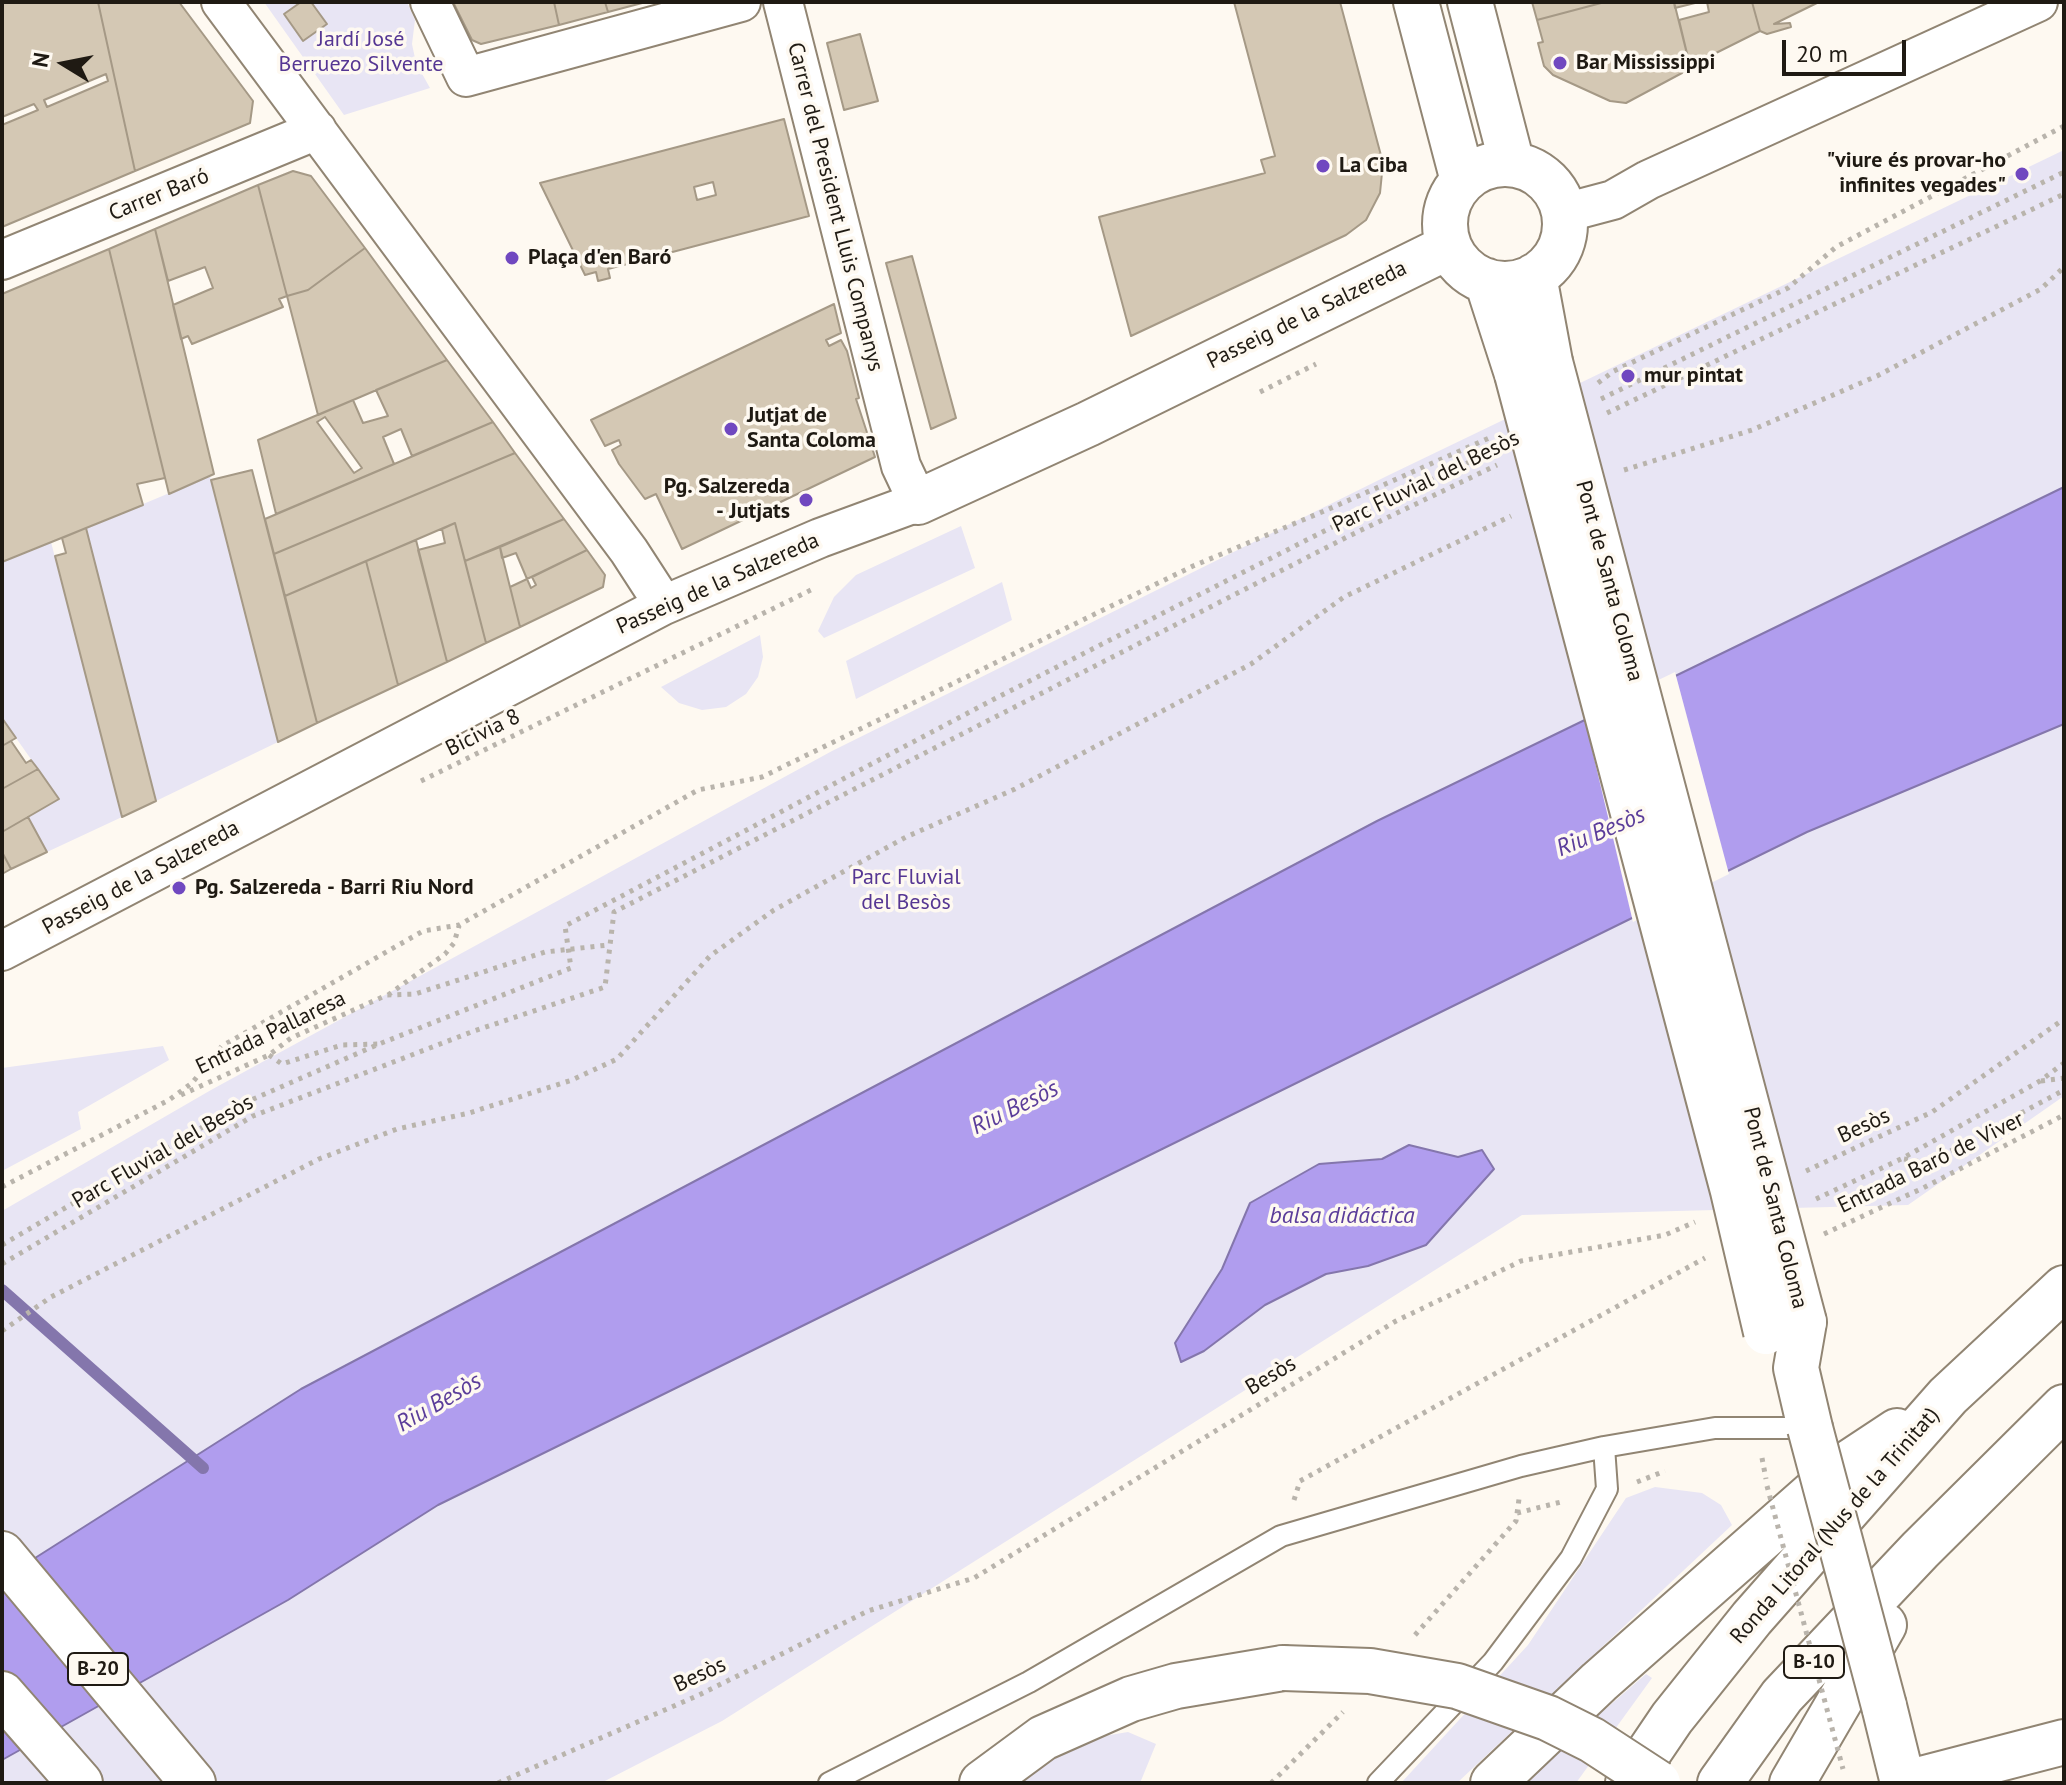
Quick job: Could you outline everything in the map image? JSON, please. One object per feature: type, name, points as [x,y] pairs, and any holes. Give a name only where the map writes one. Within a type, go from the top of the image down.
[{"type":"main road","points":[[1416,2],[1463,181]]},
{"type":"main road","points":[[1470,2],[1512,164]]},
{"type":"main road","points":[[1512,164],[1546,180],[1557,194],[1564,213],[1564,233],[1558,252],[1534,276],[1516,283],[1487,281],[1464,268],[1448,247],[1447,209],[1463,181],[1486,167],[1512,164]]},
{"type":"main road","name":"Passeig de la Salzereda","points":[[918,502],[1088,424],[1448,247]]},
{"type":"main road","name":"Pont de Santa Coloma","points":[[1534,276],[1534,368],[1733,1191],[1785,1327],[1810,1428]]},
{"type":"main road","name":"Pont de Santa Coloma","points":[[1487,281],[1534,368]]},
{"type":"main road","name":"Ronda Litoral (Nus de la Trinitat)","points":[[1628,1783],[1672,1718],[1752,1618],[1948,1396],[2064,1288]]},
{"type":"main road","points":[[1493,1783],[1599,1682],[1844,1466],[1948,1396]]},
{"type":"main road","name":"B-10","points":[[1720,1783],[1782,1696],[1920,1550],[2064,1407]]},
{"type":"main road","points":[[1810,1428],[1905,1783],[2064,1742]]},
{"type":"main road","points":[[1792,1783],[1885,1623],[1920,1550]]},
{"type":"main road","name":"B-20","points":[[2,1554],[193,1783]]},
{"type":"main road","points":[[982,1783],[1043,1738],[1131,1699],[1176,1686],[1283,1668],[1397,1675],[1457,1686],[1509,1702],[1592,1740],[1658,1783]]},
{"type":"main road","points":[[14,1709],[68,1783]]},
{"type":"main road","points":[[14,1709],[80,1783]]},
{"type":"street","points":[[221,2],[629,551],[664,605]]},
{"type":"street","points":[[430,2],[466,77],[741,2]]},
{"type":"street","name":"Carrer del President Lluis Companys","points":[[783,2],[901,466],[918,502]]},
{"type":"street","points":[[1564,213],[1613,200],[1648,180],[2038,2]]},
{"type":"street","name":"Carrer Baró","points":[[2,260],[317,130]]},
{"type":"street","name":"Passeig de la Salzereda","points":[[2,951],[664,605],[820,538],[918,502]]},
{"type":"lane","points":[[829,1783],[1029,1682],[1281,1536],[1521,1466],[1604,1447],[1715,1428],[1810,1428]]},
{"type":"lane","points":[[1378,1783],[1493,1662],[1571,1558],[1607,1489],[1604,1447]]},
{"type":"path","points":[[1594,386],[1614,371],[1788,288],[1836,247],[2064,126]]},
{"type":"path","points":[[1596,401],[2064,172]]},
{"type":"path","points":[[1594,419],[2064,194]]},
{"type":"path","points":[[1615,474],[1752,430],[1877,376],[2041,289],[2064,267]]},
{"type":"path","points":[[2,1187],[169,1100],[192,1083],[222,1046],[423,931],[459,925],[698,790],[762,777],[1193,566],[1499,434]]},
{"type":"path","name":"Parc Fluvial del Besòs","points":[[2,1245],[242,1104],[379,1044],[571,968],[565,926],[1000,696],[1346,520],[1499,448]]},
{"type":"path","name":"Parc Fluvial del Besòs","points":[[2,1264],[253,1116],[474,1031],[605,987],[614,912],[1349,536],[1507,460]]},
{"type":"path","points":[[2,1331],[51,1297],[319,1159],[397,1129],[469,1113],[572,1080],[617,1059],[710,956],[774,910],[906,837],[1015,789],[1251,664],[1344,597],[1478,529],[1519,513]]},
{"type":"path","name":"Bicivia 8","points":[[407,788],[818,586]]},
{"type":"path","name":"Entrada Pallaresa","points":[[169,1100],[269,1055],[291,1038],[387,995],[445,954],[454,943],[459,925]]},
{"type":"path","name":"Entrada Pallaresa","points":[[387,995],[415,994],[567,948],[608,945]]},
{"type":"path","name":"Besòs","points":[[1792,1177],[1932,1112],[2064,1019]]},
{"type":"path","name":"Entrada Pallaresa","points":[[269,1055],[282,1064],[342,1045],[379,1044]]},
{"type":"path","name":"Entrada Baró de Viver","points":[[1813,1200],[1903,1158],[2040,1081],[2064,1063]]},
{"type":"path","name":"Entrada Baró de Viver","points":[[2040,1081],[2064,1078]]},
{"type":"path","name":"Entrada Baró de Viver","points":[[1903,1158],[1928,1163],[2064,1090]]},
{"type":"path","name":"Entrada Baró de Viver","points":[[1812,1239],[1923,1188],[2064,1115]]},
{"type":"path","name":"Besòs","points":[[498,1783],[699,1695],[868,1611],[974,1578],[1396,1321],[1521,1261],[1665,1235],[1708,1216]]},
{"type":"path","points":[[1281,1536],[1300,1481],[1706,1258]]},
{"type":"path","points":[[1410,1640],[1516,1521],[1521,1466]]},
{"type":"path","points":[[1767,1486],[1843,1769]]},
{"type":"path","points":[[1271,1783],[1349,1705]]},
{"type":"green space","name":"Jardí José Berruezo Silvente","points":[[264,2],[407,2],[415,20],[412,44],[416,63],[430,88],[344,115]]},
{"type":"green space","name":"Parc Fluvial del Besòs","points":[[2064,150],[2064,487],[1377,821],[301,1389],[2,1579],[2,1211],[211,1090],[832,751],[1389,475]]},
{"type":"green space","points":[[210,476],[278,742],[156,801],[86,528]]},
{"type":"green space","points":[[961,526],[975,568],[824,638],[818,631],[834,597],[856,575]]},
{"type":"green space","points":[[51,542],[122,817],[47,852],[28,817],[59,799],[2,718],[2,562]]},
{"type":"green space","points":[[1002,582],[1012,620],[856,699],[846,661]]},
{"type":"green space","points":[[760,635],[763,657],[758,677],[746,694],[726,707],[702,710],[679,703],[661,687]]},
{"type":"green space","points":[[2064,724],[2064,1096],[1908,1205],[1522,1215],[722,1721],[601,1783],[2,1783],[2,1760],[288,1600],[438,1505],[1807,832]]},
{"type":"green space","points":[[163,1046],[169,1060],[78,1112],[81,1129],[2,1171],[2,1068]]},
{"type":"green space","points":[[1655,1487],[1702,1493],[1721,1505],[1732,1525],[1457,1783],[1401,1783],[1528,1645],[1626,1498]]},
{"type":"green space","points":[[1646,1674],[1652,1678],[1576,1783],[1520,1783]]},
{"type":"green space","points":[[1128,1732],[1156,1744],[1140,1783],[1022,1783],[1074,1741]]},
{"type":"water","name":"Riu Besòs","points":[[2064,487],[2064,724],[1807,832],[438,1505],[288,1600],[2,1760],[2,1579],[301,1389],[1377,821]]},
{"type":"water","name":"balsa didáctica","points":[[1409,1145],[1458,1157],[1482,1150],[1494,1169],[1426,1245],[1368,1266],[1326,1274],[1265,1305],[1204,1351],[1181,1362],[1175,1343],[1222,1269],[1250,1203],[1319,1164],[1382,1159]]},
{"type":"pier","points":[[1675,672],[1729,874],[1633,922],[1584,716]]},
{"type":"building","points":[[2,2],[98,2],[135,171],[2,227],[2,125],[38,110],[34,104],[2,117]],"holes":[[[106,74],[108,81],[47,107],[44,100]]]},
{"type":"building","points":[[98,2],[179,2],[253,101],[250,123],[135,171]]},
{"type":"building","points":[[301,2],[311,2],[327,24],[303,41],[284,14]]},
{"type":"building","points":[[453,2],[554,2],[559,25],[481,44],[472,40]]},
{"type":"building","points":[[554,2],[605,2],[608,12],[559,25]]},
{"type":"building","points":[[605,2],[646,2],[608,12]]},
{"type":"building","name":"La Ciba","points":[[1234,2],[1340,2],[1383,163],[1380,193],[1366,220],[1346,235],[1131,336],[1099,217],[1265,173],[1261,160],[1275,156]]},
{"type":"building","points":[[1532,2],[1605,2],[1537,20]]},
{"type":"building","points":[[1605,2],[1674,2],[1690,66],[1626,103],[1610,101],[1553,75],[1544,66],[1538,43],[1543,42],[1537,20]]},
{"type":"building","points":[[1674,2],[1699,2],[1675,8]]},
{"type":"building","points":[[1707,2],[1752,2],[1760,31],[1690,66],[1679,20],[1709,12]]},
{"type":"building","points":[[1752,2],[1819,2],[1774,24],[1790,23],[1791,27],[1767,34],[1760,31]]},
{"type":"building","points":[[860,34],[878,101],[844,110],[827,43]]},
{"type":"building","points":[[784,119],[809,216],[608,269],[610,278],[598,281],[596,272],[585,275],[540,183]],"holes":[[[713,182],[716,195],[697,200],[694,187]]]},
{"type":"building","points":[[293,171],[311,176],[365,248],[308,290],[287,296],[258,185]]},
{"type":"building","points":[[258,185],[287,296],[279,299],[283,307],[192,344],[188,336],[181,339],[173,305],[213,288],[205,267],[168,281],[155,229]]},
{"type":"building","points":[[155,229],[214,474],[169,494],[109,249]]},
{"type":"building","points":[[365,248],[447,360],[318,415],[287,296],[308,290]]},
{"type":"building","points":[[109,249],[165,478],[137,484],[143,505],[2,562],[2,294]]},
{"type":"building","points":[[912,256],[956,418],[931,429],[886,263]]},
{"type":"building","name":"Jutjat de Santa Coloma","points":[[834,304],[841,333],[826,340],[829,346],[841,340],[847,351],[859,398],[856,399],[875,457],[682,549],[656,494],[645,499],[619,464],[612,450],[621,445],[619,440],[605,446],[591,420]]},
{"type":"building","points":[[447,360],[493,422],[412,456],[401,429],[383,437],[394,464],[276,514],[258,440],[353,400],[363,423],[388,416],[376,390]],"holes":[[[325,417],[362,468],[354,473],[317,422]]]},
{"type":"building","points":[[493,422],[515,453],[274,554],[265,519]]},
{"type":"building","points":[[515,453],[564,519],[465,561],[455,523],[285,596],[274,554]]},
{"type":"building","points":[[252,470],[317,723],[278,742],[211,480]]},
{"type":"building","points":[[564,519],[587,550],[527,579],[516,553],[502,558],[500,547]]},
{"type":"building","points":[[455,523],[486,643],[447,662],[418,550],[445,543],[442,529]]},
{"type":"building","points":[[86,528],[156,801],[122,817],[55,556],[66,553],[62,538]]},
{"type":"building","points":[[416,540],[447,662],[398,685],[366,561]]},
{"type":"building","points":[[500,547],[520,627],[486,643],[465,561]]},
{"type":"building","points":[[587,550],[605,575],[603,587],[520,627],[510,587],[527,579],[531,588],[536,585],[532,577]]},
{"type":"building","points":[[366,561],[398,685],[317,723],[285,596]]},
{"type":"building","points":[[2,718],[16,738],[2,746]]},
{"type":"building","points":[[11,741],[26,763],[31,760],[38,769],[2,789],[2,746]]},
{"type":"building","points":[[38,769],[59,799],[2,832],[2,789]]},
{"type":"building","points":[[28,817],[47,852],[11,869],[2,852],[2,832]]},
{"type":"building","points":[[2,852],[11,869],[2,874]]},
{"type":"waterway","points":[[2,1290],[203,1468]]},
{"type":"place","name":"Bar Mississippi","points":[[1560,63]]},
{"type":"place","name":"La Ciba","points":[[1323,166]]},
{"type":"place","name":"\"viure és provar-ho infinites vegades\"","points":[[2022,174]]},
{"type":"place","name":"Plaça d'en Baró","points":[[512,258]]},
{"type":"place","name":"mur pintat","points":[[1628,376]]},
{"type":"place","name":"Jutjat de Santa Coloma","points":[[731,429]]},
{"type":"place","name":"Pg. Salzereda - Jutjats","points":[[806,500]]},
{"type":"place","name":"Pg. Salzereda - Barri Riu Nord","points":[[179,888]]}]
